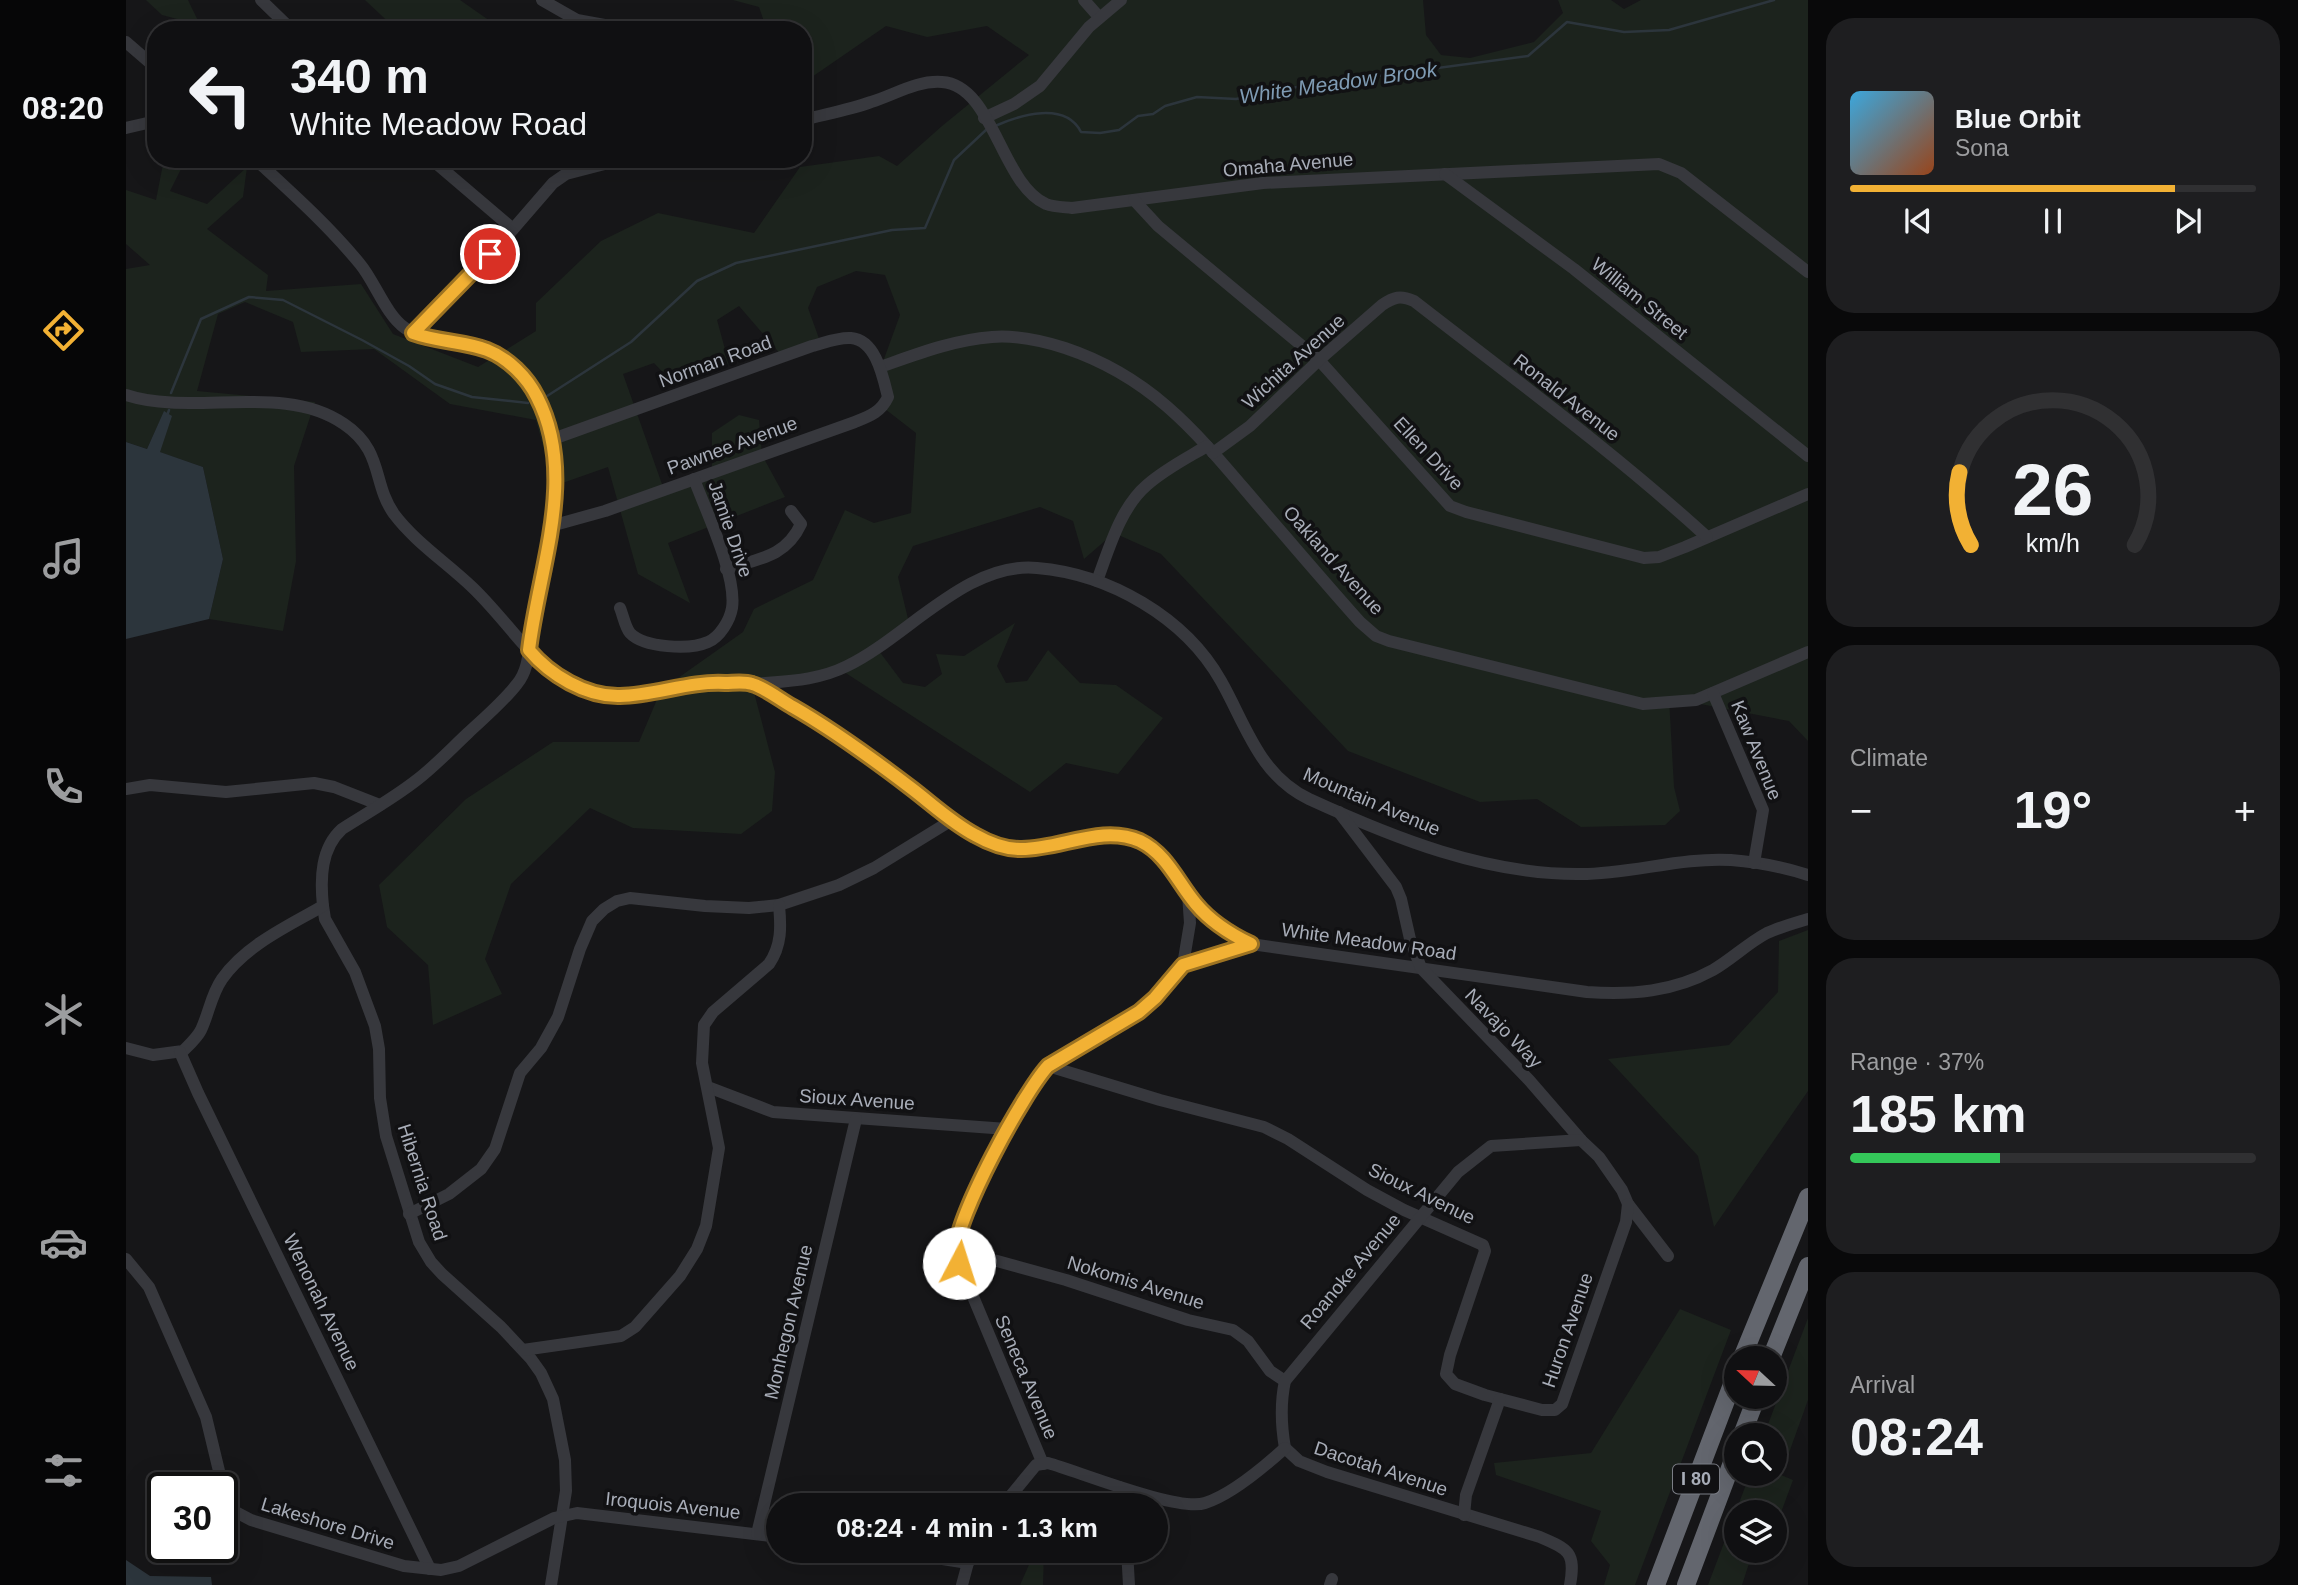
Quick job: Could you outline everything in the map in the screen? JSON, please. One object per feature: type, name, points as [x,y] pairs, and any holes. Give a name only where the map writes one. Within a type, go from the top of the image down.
[{"type":"highway","points":[[1747,1346],[1808,1197]]},
{"type":"highway","points":[[1776,1346],[1808,1266]]},
{"type":"highway","name":"I 80","points":[[1656,1585],[1724,1406]]},
{"type":"highway","name":"I 80","points":[[1686,1585],[1724,1484]]},
{"type":"street","points":[[261,0],[283,21]]},
{"type":"street","points":[[542,0],[582,21]]},
{"type":"street","points":[[1084,0],[1099,17]]},
{"type":"street","points":[[986,120],[1040,86],[1099,17],[1121,0]]},
{"type":"street","points":[[126,42],[147,60]]},
{"type":"street","name":"Omaha Avenue","points":[[812,118],[872,102],[927,82],[945,82],[960,88],[974,100],[1027,188],[1044,203],[1072,208],[1263,183],[1646,164],[1669,166],[1808,272]]},
{"type":"street","points":[[126,128],[147,123]]},
{"type":"street","points":[[126,1048],[153,1055],[183,1051],[199,1033],[211,1000],[222,979],[234,965],[275,933],[323,906],[323,862],[332,838],[416,780],[486,718],[522,677],[551,526],[555,465],[553,439],[545,414],[521,373],[487,350],[427,338],[404,328],[350,253],[315,215],[264,168]]},
{"type":"street","points":[[442,168],[513,229]]},
{"type":"street","points":[[413,333],[513,229],[553,183],[566,174],[589,168]]},
{"type":"street","name":"William Street","points":[[1445,174],[1574,269],[1808,456]]},
{"type":"street","name":"Ellen Drive","points":[[1134,200],[1158,226],[1319,360],[1450,506],[1644,558],[1659,556],[1808,494]]},
{"type":"street","name":"Wichita Avenue","points":[[1097,582],[1121,522],[1144,486],[1250,426],[1382,305],[1393,297],[1398,297]]},
{"type":"street","name":"Ronald Avenue","points":[[1398,297],[1414,301],[1601,447],[1707,537]]},
{"type":"street","name":"Oakland Avenue","points":[[880,367],[953,343],[995,337],[1051,344],[1098,360],[1147,389],[1210,450],[1360,622],[1376,636],[1389,641],[1643,704],[1696,700],[1808,652]]},
{"type":"street","name":"Norman Road","points":[[553,439],[811,346],[843,338],[854,338],[869,348],[880,367]]},
{"type":"street","name":"Pawnee Avenue","points":[[551,526],[605,511],[874,414],[883,407],[888,397],[880,367]]},
{"type":"street","name":"White Meadow Road","points":[[126,395],[150,400],[286,404],[330,415],[361,438],[373,457],[387,500],[396,516],[471,587],[548,671],[567,682],[607,695],[620,696],[710,682],[752,684],[829,728],[974,835],[1006,848],[1045,847],[1112,835],[1133,839],[1152,848],[1188,894],[1222,928],[1251,944],[1587,992],[1639,993],[1669,988],[1698,977],[1767,933],[1808,919]]},
{"type":"street","name":"Jamie Drive","points":[[620,608],[629,632],[643,641],[665,646],[686,647],[709,642],[729,618],[733,594],[694,479]]},
{"type":"street","points":[[726,569],[766,557],[787,547],[801,524],[791,512]]},
{"type":"street","name":"Mountain Avenue","points":[[752,684],[810,680],[844,668],[871,654],[957,592],[990,575],[1020,568],[1037,568],[1089,578],[1138,600],[1168,619],[1211,665],[1254,747],[1275,776],[1306,798],[1339,812],[1435,850],[1483,864],[1520,870],[1582,874],[1729,860],[1808,875]]},
{"type":"street","name":"Kaw Avenue","points":[[1713,693],[1763,810],[1754,863]]},
{"type":"street","points":[[126,789],[150,785],[240,792],[314,783],[380,805]]},
{"type":"street","name":"Navajo Way","points":[[1339,812],[1396,887],[1421,968],[1599,1157],[1622,1190],[1628,1204],[1668,1256]]},
{"type":"street","points":[[409,1214],[449,1194],[481,1169],[495,1149],[520,1073],[541,1048],[558,1017],[580,948],[596,915],[610,904],[631,898],[705,906],[749,908],[779,905],[839,885],[874,868],[952,820]]},
{"type":"street","points":[[957,1250],[968,1210],[1007,1129],[1016,1111],[1048,1066],[1139,1012],[1155,998],[1183,965],[1190,923],[1188,894]]},
{"type":"street","points":[[523,1350],[621,1336],[635,1327],[680,1276],[697,1249],[712,1201],[719,1148],[702,1063],[704,1025],[713,1012],[769,964],[776,954],[781,931],[779,905]]},
{"type":"street","name":"Hibernia Road","points":[[323,906],[325,919],[355,972],[375,1026],[379,1049],[382,1118],[419,1242],[431,1262],[523,1350],[541,1373],[553,1399],[565,1460],[566,1491],[563,1515]]},
{"type":"street","points":[[1183,965],[1251,944]]},
{"type":"street","name":"Wenonah Avenue","points":[[180,1052],[430,1569]]},
{"type":"street","name":"Sioux Avenue","points":[[1048,1066],[1160,1100],[1264,1127],[1288,1139],[1367,1190],[1419,1217],[1483,1245],[1485,1251],[1450,1354],[1447,1374],[1455,1384],[1500,1399]]},
{"type":"street","name":"Sioux Avenue","points":[[708,1087],[773,1112],[1007,1129]]},
{"type":"street","name":"Monhegon Avenue","points":[[757,1534],[856,1119]]},
{"type":"street","name":"Roanoke Avenue","points":[[1285,1381],[1458,1172],[1491,1146],[1581,1140]]},
{"type":"street","name":"Huron Avenue","points":[[1500,1399],[1542,1410],[1555,1410],[1562,1405],[1626,1222],[1628,1204]]},
{"type":"street","name":"Nokomis Avenue","points":[[957,1250],[1066,1280],[1188,1320],[1233,1330],[1248,1341],[1270,1371],[1285,1381]]},
{"type":"street","name":"Seneca Avenue","points":[[957,1250],[969,1290],[1043,1464],[1036,1465],[1012,1493]]},
{"type":"street","name":"Lakeshore Drive","points":[[126,1259],[149,1287],[206,1417],[226,1500],[232,1510],[251,1520],[404,1566],[441,1570],[459,1566],[563,1515]]},
{"type":"street","points":[[1285,1381],[1281,1428],[1285,1448]]},
{"type":"street","points":[[1464,1515],[1466,1494],[1500,1399]]},
{"type":"street","name":"Dacotah Avenue","points":[[1043,1464],[1186,1504],[1202,1504],[1224,1495],[1285,1448],[1299,1461],[1327,1472],[1540,1537],[1564,1547],[1571,1557],[1570,1585]]},
{"type":"street","points":[[1119,1487],[1121,1493]]},
{"type":"street","name":"Iroquois Avenue","points":[[563,1515],[577,1513],[766,1535]]},
{"type":"street","points":[[551,1585],[563,1515]]},
{"type":"street","points":[[962,1585],[968,1563]]},
{"type":"street","points":[[1128,1563],[1129,1585]]},
{"type":"shaded area","points":[[146,0],[188,0],[198,21],[185,21],[162,15]]},
{"type":"shaded area","points":[[365,0],[460,0],[490,21],[387,21]]},
{"type":"shaded area","points":[[733,0],[1423,0],[1426,35],[1441,55],[1470,58],[1534,42],[1563,13],[1558,0],[1611,0],[1624,9],[1641,0],[1808,0],[1808,741],[1789,721],[1669,698],[1674,787],[1680,811],[1665,825],[1581,827],[1537,799],[1480,802],[1348,751],[1161,554],[1114,533],[1084,559],[1073,521],[1040,507],[913,546],[898,577],[909,623],[876,647],[903,683],[925,687],[942,674],[936,654],[964,656],[1015,623],[997,666],[1006,683],[1027,681],[1048,650],[1080,683],[1116,685],[1163,718],[1118,774],[1066,763],[1030,792],[841,670],[751,681],[775,772],[772,811],[741,834],[633,828],[590,808],[511,884],[485,959],[502,994],[433,1025],[428,965],[387,927],[379,885],[466,799],[553,742],[639,742],[661,690],[743,632],[754,609],[813,580],[845,510],[874,523],[911,513],[916,433],[885,409],[880,370],[900,315],[885,275],[856,271],[817,287],[808,308],[821,344],[783,357],[739,306],[717,320],[729,364],[673,383],[654,363],[623,374],[663,487],[712,475],[712,433],[739,415],[759,420],[762,455],[785,497],[668,543],[690,603],[638,574],[608,467],[554,486],[536,420],[450,404],[374,349],[301,352],[293,322],[245,302],[218,314],[197,391],[315,402],[294,466],[296,561],[283,631],[209,619],[223,559],[203,467],[159,452],[164,412],[147,449],[126,442],[126,269],[150,265],[126,244],[126,190],[156,200],[162,168],[182,168],[170,191],[207,204],[247,168],[243,197],[207,229],[268,275],[266,291],[361,284],[393,334],[478,367],[536,331],[536,303],[601,241],[658,213],[754,233],[799,168],[879,156],[897,166],[1029,55],[987,26],[927,37],[886,26],[812,77],[812,21],[764,21],[759,7]]},
{"type":"shaded area","points":[[164,411],[172,416],[160,452],[203,467],[223,559],[209,619],[126,639],[126,442],[147,449]]},
{"type":"shaded area","points":[[1808,930],[1808,1091],[1714,1227],[1698,1156],[1608,1059],[1729,1045],[1778,992],[1779,941]]},
{"type":"shaded area","points":[[1680,1309],[1731,1330],[1635,1585],[1604,1585],[1610,1565],[1591,1541],[1601,1511],[1496,1475],[1494,1463],[1591,1453]]},
{"type":"shaded area","points":[[1808,1318],[1808,1400],[1787,1458],[1787,1423],[1769,1423],[1774,1409],[1787,1409],[1787,1374]]},
{"type":"shaded area","points":[[1787,1478],[1793,1480],[1786,1500],[1740,1500],[1745,1486],[1787,1486]]},
{"type":"shaded area","points":[[1724,1543],[1724,1563],[1749,1563],[1742,1585],[1708,1585]]},
{"type":"shaded area","points":[[126,1560],[150,1576],[211,1577],[212,1585],[126,1585]]},
{"type":"shaded area","points":[[1030,1563],[1044,1563],[1043,1585],[1020,1585]]},
{"type":"waterway","name":"White Meadow Brook","points":[[995,126],[1041,113],[1064,116],[1074,122],[1081,132],[1119,130],[1138,116],[1153,114],[1165,106],[1197,97],[1236,99],[1302,86],[1528,56],[1567,22],[1624,32],[1669,30],[1774,0]]},
{"type":"waterway","name":"White Meadow Brook","points":[[544,398],[631,342],[697,281],[736,263],[892,230],[925,228],[954,160],[986,130]]},
{"type":"waterway","name":"White Meadow Brook","points":[[171,393],[201,319],[249,297],[283,300],[362,340],[435,384],[472,397],[528,403]]},
{"type":"route","points":[[490,254],[413,333],[487,350],[504,360],[521,373],[531,386],[545,414],[553,439],[554,492],[548,550],[529,650],[548,671],[587,689],[620,696],[710,682],[752,684],[829,728],[974,835],[990,842],[1006,848],[1021,849],[1045,847],[1091,836],[1112,835],[1139,841],[1161,857],[1208,916],[1232,935],[1251,944],[1183,965],[1155,998],[1139,1012],[1048,1066],[1016,1111],[968,1210],[956,1252],[959,1263]]}]
